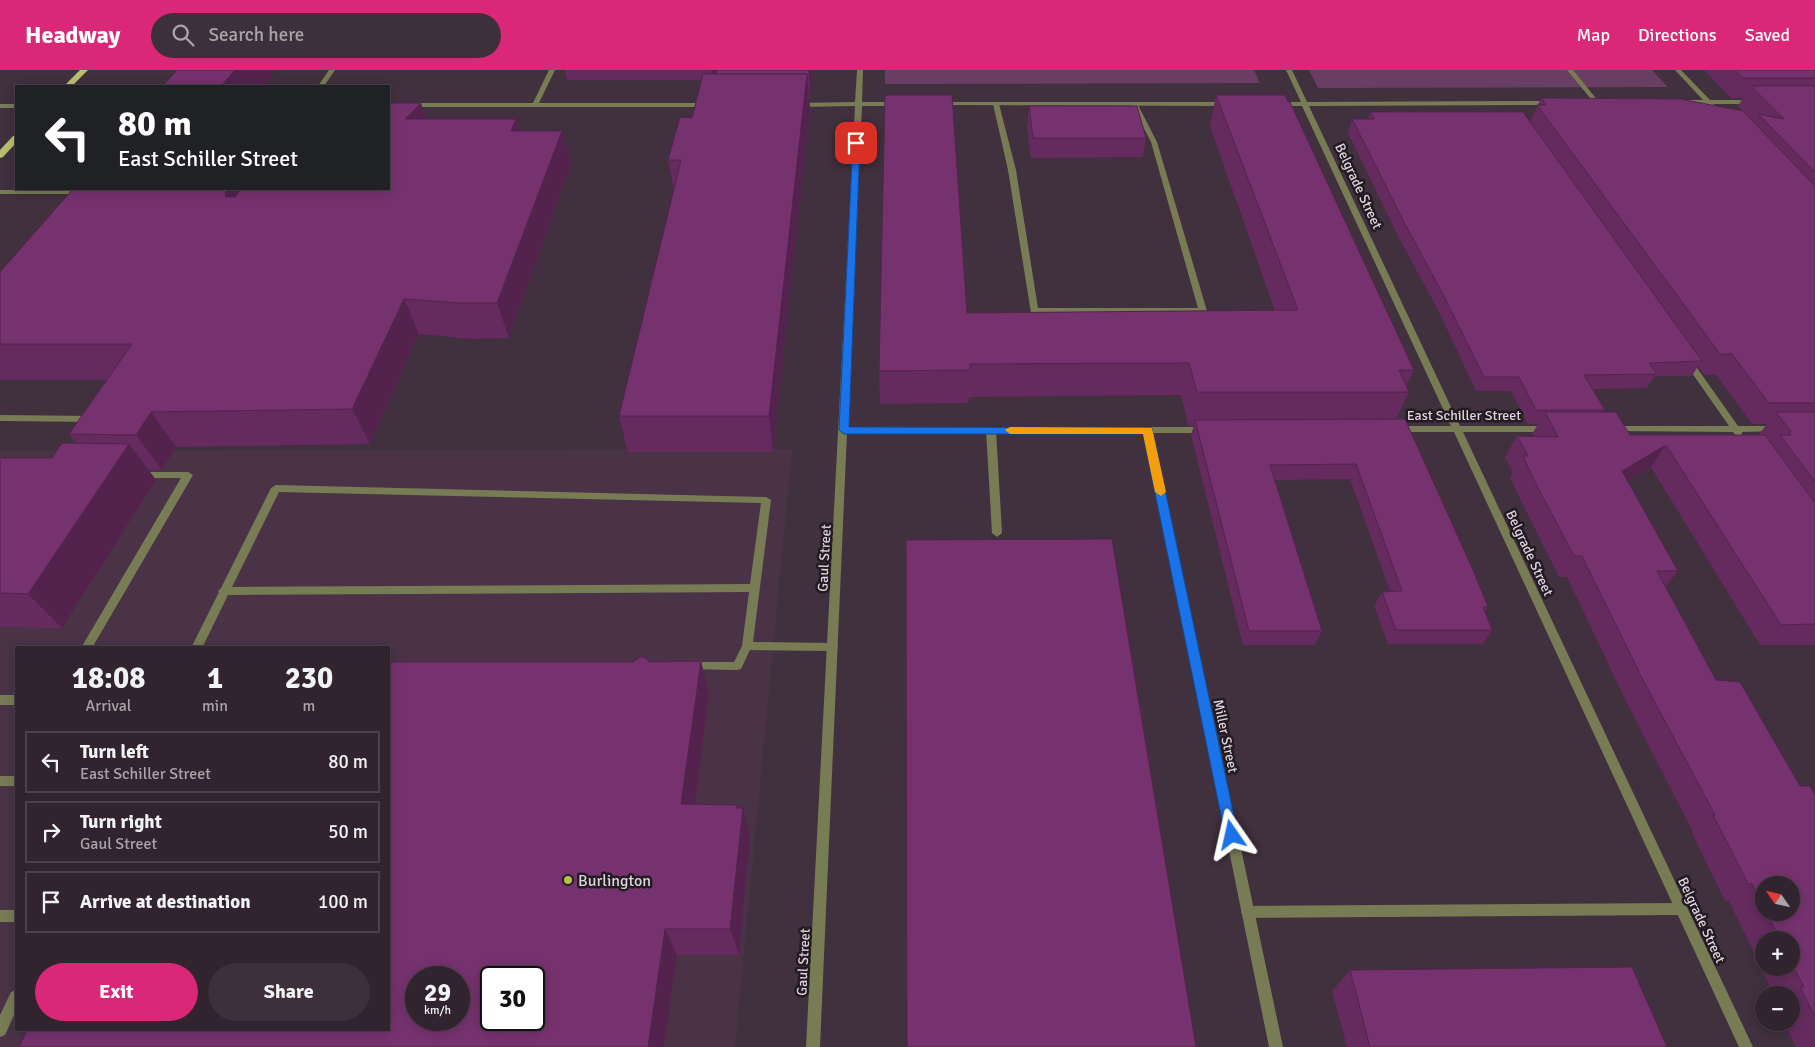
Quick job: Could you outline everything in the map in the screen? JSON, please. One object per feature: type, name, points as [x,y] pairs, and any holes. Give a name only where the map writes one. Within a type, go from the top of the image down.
[{"type":"main road","points":[[69,85],[84,70]]},
{"type":"main road","points":[[0,155],[15,139]]},
{"type":"street","points":[[322,85],[332,70]]},
{"type":"street","points":[[534,105],[552,70]]},
{"type":"street","name":"Gaul Street","points":[[813,1047],[860,70]]},
{"type":"street","name":"Belgrade Street","points":[[1289,70],[1746,1047]]},
{"type":"street","points":[[1570,70],[1597,103]]},
{"type":"street","points":[[1678,70],[1715,109]]},
{"type":"street","points":[[390,105],[712,105],[715,96]]},
{"type":"street","points":[[1671,102],[1757,102]]},
{"type":"street","points":[[1506,103],[1512,111]]},
{"type":"street","points":[[1267,104],[1561,103]]},
{"type":"street","points":[[1588,103],[1607,103]]},
{"type":"street","points":[[790,105],[907,104]]},
{"type":"street","points":[[937,104],[1239,104]]},
{"type":"street","points":[[996,104],[1012,170],[1034,311],[1203,311],[1154,142],[1134,104]]},
{"type":"street","points":[[0,106],[15,106]]},
{"type":"street","points":[[0,192],[81,190]]},
{"type":"street","points":[[74,199],[81,190]]},
{"type":"street","points":[[1684,356],[1747,445]]},
{"type":"street","points":[[0,418],[99,419]]},
{"type":"street","name":"East Schiller Street","points":[[1387,429],[1556,429]]},
{"type":"street","points":[[1606,429],[1785,429]]},
{"type":"street","points":[[844,430],[1218,430]]},
{"type":"street","points":[[991,430],[997,532]]},
{"type":"street","name":"Miller Street","points":[[1148,430],[1276,1047]]},
{"type":"street","points":[[87,646],[188,475],[129,474]]},
{"type":"street","points":[[197,646],[276,488],[766,500],[747,646],[737,666],[677,666]]},
{"type":"street","points":[[223,591],[754,588]]},
{"type":"street","points":[[747,646],[833,647]]},
{"type":"street","points":[[0,700],[15,700]]},
{"type":"street","points":[[0,781],[15,781]]},
{"type":"street","points":[[1248,912],[1681,909]]},
{"type":"street","points":[[0,916],[15,916]]},
{"type":"street","points":[[0,1030],[15,1000]]},
{"type":"shaded area","points":[[885,70],[1254,70],[1260,83],[885,84]]},
{"type":"shaded area","points":[[1309,70],[1652,70],[1668,87],[1318,88]]},
{"type":"shaded area","points":[[792,449],[735,1047],[0,1047],[0,451]]},
{"type":"building","points":[[177,70],[235,70],[222,85],[164,85]]},
{"type":"building","points":[[717,70],[809,70],[809,77],[807,77],[807,74],[716,74]]},
{"type":"building","points":[[1735,70],[1815,70],[1815,78],[1743,78]]},
{"type":"building","points":[[703,74],[807,74],[769,416],[619,416],[681,160],[668,160],[680,117],[692,118]]},
{"type":"building","points":[[1751,86],[1815,86],[1815,172],[1758,114],[1784,119]]},
{"type":"building","points":[[885,95],[952,95],[967,313],[1298,310],[1216,95],[1285,95],[1288,102],[1290,102],[1414,370],[1399,370],[1409,392],[1197,392],[1189,363],[970,364],[970,370],[879,371]]},
{"type":"building","points":[[1541,98],[1680,99],[1743,111],[1815,186],[1815,403],[1769,403],[1732,354],[1720,354],[1537,105],[1546,105]]},
{"type":"building","points":[[390,103],[421,103],[405,119],[516,119],[511,131],[562,131],[497,303],[459,303],[404,299],[352,409],[151,412],[136,435],[69,434],[132,344],[0,344],[0,272],[72,190],[227,190],[225,193],[226,197],[235,197],[240,190],[390,190]]},
{"type":"building","points":[[1029,106],[1137,106],[1146,138],[1033,138]]},
{"type":"building","points":[[1370,112],[1523,112],[1702,361],[1649,363],[1657,374],[1584,375],[1605,410],[1536,410],[1519,377],[1484,377],[1352,119],[1374,119]]},
{"type":"building","points":[[1545,412],[1616,412],[1630,435],[1765,435],[1815,503],[1815,624],[1781,625],[1666,445],[1622,471],[1678,571],[1657,571],[1716,680],[1740,682],[1800,786],[1810,786],[1815,795],[1815,1017],[1800,987],[1804,987],[1798,976],[1800,976],[1800,931],[1776,931],[1770,921],[1800,921],[1800,876],[1755,876],[1755,890],[1752,884],[1748,884],[1713,815],[1715,815],[1644,682],[1582,556],[1574,556],[1536,484],[1523,456],[1528,456],[1517,436],[1558,437]]},
{"type":"building","points":[[1776,412],[1815,412],[1815,482],[1780,435],[1791,435],[1789,432],[1791,432]]},
{"type":"building","points":[[1405,419],[1473,570],[1488,607],[1483,607],[1492,630],[1396,630],[1382,592],[1402,591],[1356,464],[1270,465],[1322,631],[1249,631],[1195,420]]},
{"type":"building","points":[[62,443],[129,444],[28,594],[0,593],[0,458],[52,458]]},
{"type":"building","points":[[1112,539],[1196,1047],[907,1047],[906,540]]},
{"type":"building","name":"Burlington","points":[[642,656],[650,662],[701,661],[681,804],[737,805],[736,808],[743,808],[730,929],[665,929],[648,1047],[19,1047],[27,1031],[390,1031],[390,662],[633,662]]},
{"type":"building","points":[[1632,967],[1667,1047],[1370,1047],[1350,970]]},
{"type":"slow traffic","points":[[1010,430],[1148,430],[1161,492]]},
{"type":"place","name":"Burlington","points":[[568,880]]},
{"type":"route","points":[[856,143],[844,430],[1148,430],[1232,835]]}]
